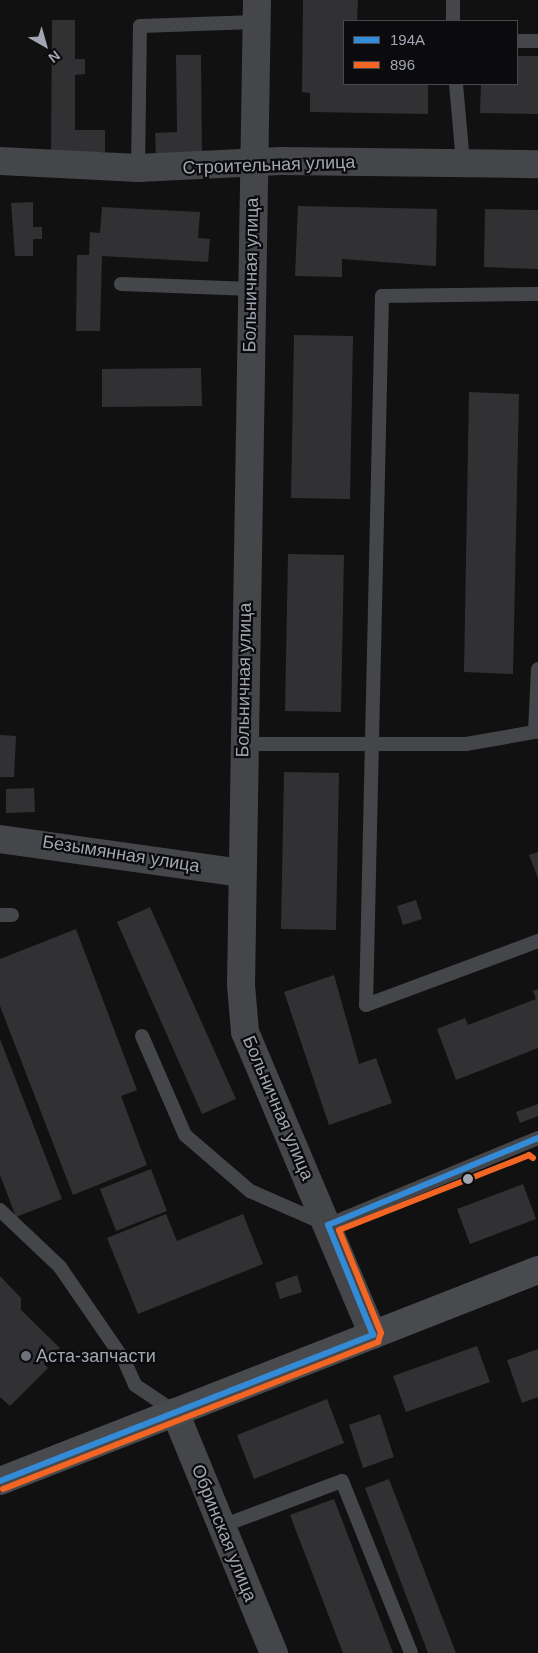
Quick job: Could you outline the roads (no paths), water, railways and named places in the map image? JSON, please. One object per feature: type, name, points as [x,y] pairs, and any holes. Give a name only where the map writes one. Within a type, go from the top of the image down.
[{"type":"main road","points":[[0,1481],[538,1270]]},
{"type":"street","name":"Больничная улица","points":[[256,11],[241,873],[245,1032],[373,1335]]},
{"type":"street","name":"Строительная улица","points":[[0,161],[138,168],[463,162],[538,164]]},
{"type":"street","name":"Безымянная улица","points":[[0,838],[241,873]]},
{"type":"street","name":"Обринская улица","points":[[175,1412],[274,1653]]},
{"type":"lane","points":[[452,20],[453,0]]},
{"type":"lane","points":[[138,168],[140,26],[256,11]]},
{"type":"lane","points":[[518,41],[538,41]]},
{"type":"lane","points":[[456,85],[463,162]]},
{"type":"lane","points":[[121,284],[251,289]]},
{"type":"lane","points":[[538,294],[382,296],[374,744],[366,1004],[538,941]]},
{"type":"lane","points":[[243,744],[466,744],[535,732],[538,669]]},
{"type":"lane","points":[[142,1036],[185,1135],[250,1191],[328,1225],[535,1144]]},
{"type":"lane","points":[[0,1210],[60,1267],[124,1360],[135,1385],[175,1412]]},
{"type":"lane","points":[[222,1526],[342,1481],[411,1653]]},
{"type":"place","name":"Аста-запчасти","points":[[26,1356]]}]
